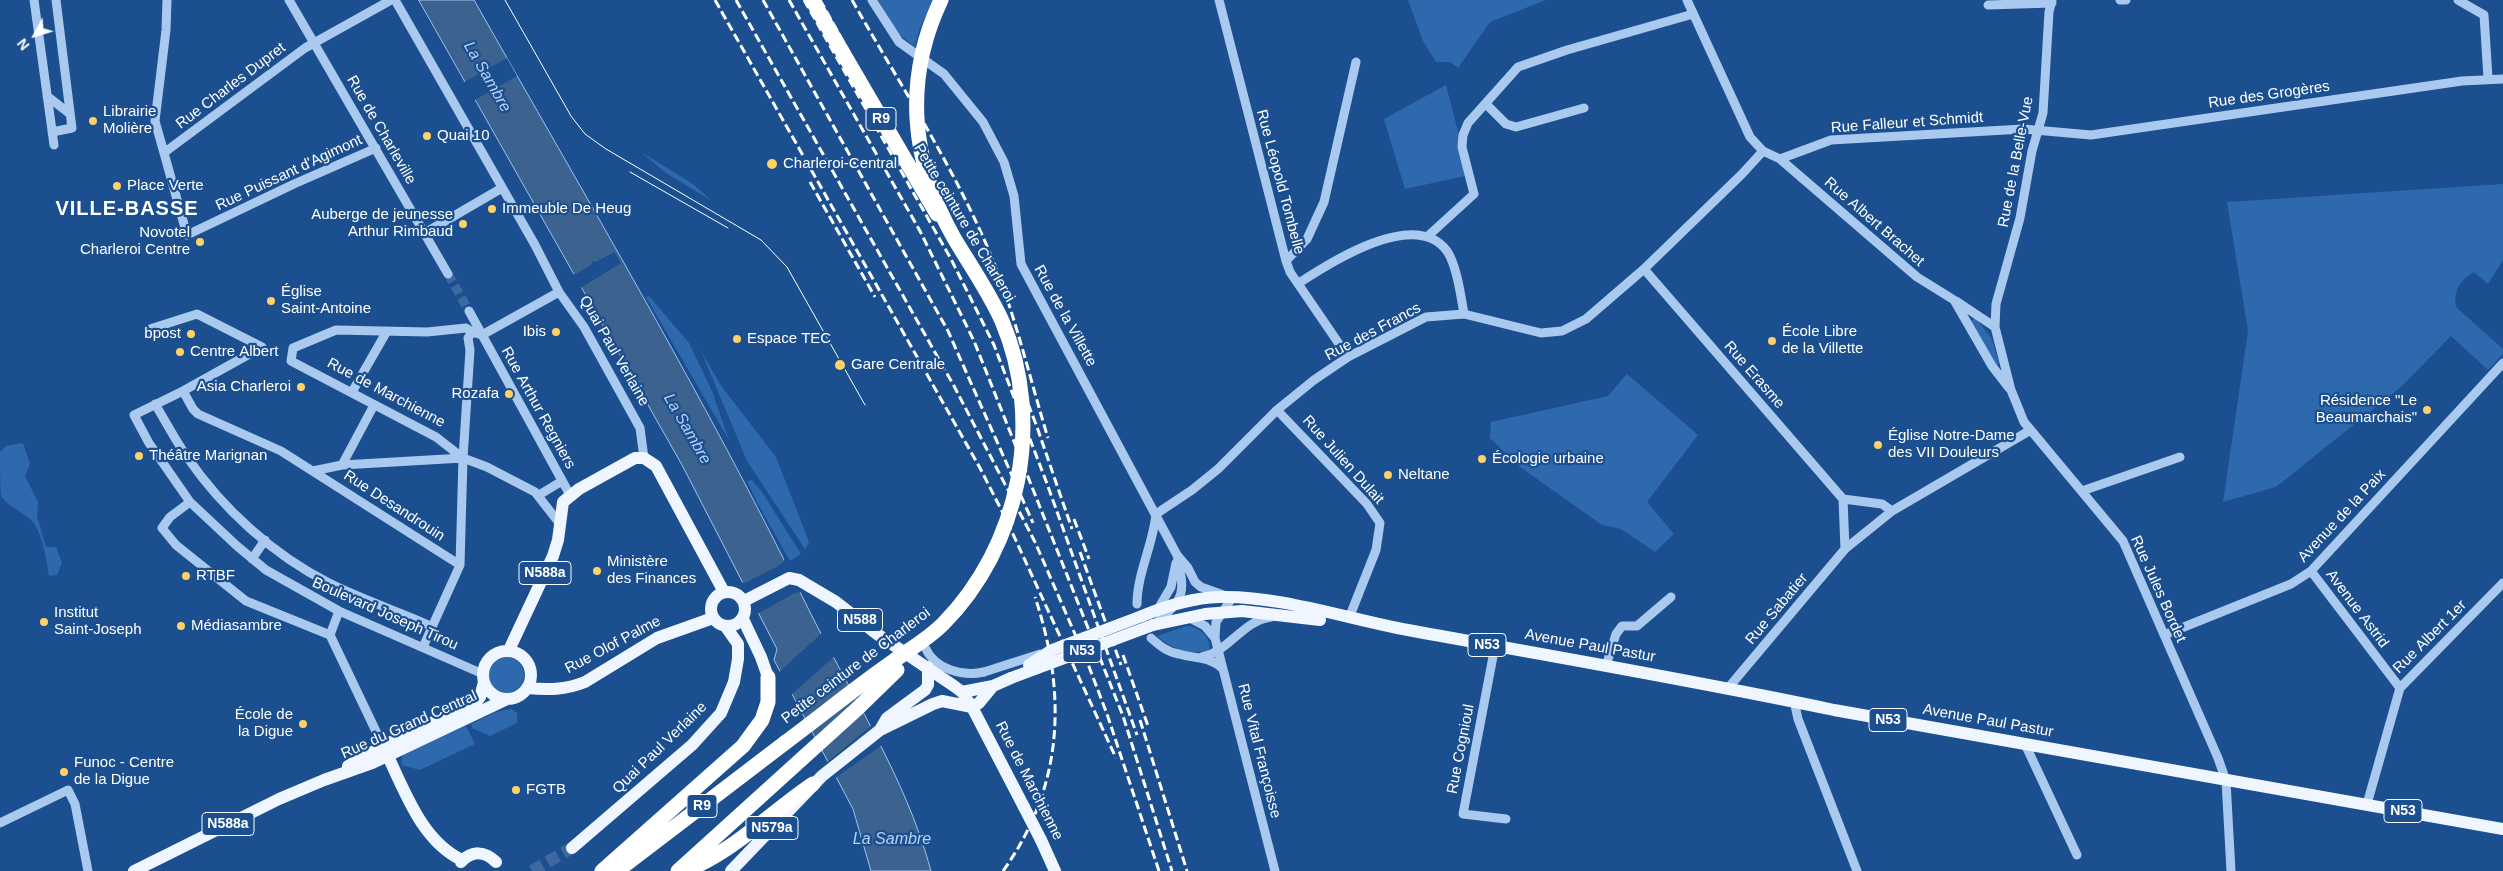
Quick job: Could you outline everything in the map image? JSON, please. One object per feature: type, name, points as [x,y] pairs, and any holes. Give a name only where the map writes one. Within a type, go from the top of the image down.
[{"type":"highway","name":"Petite ceinture de Charleroi","points":[[617,871],[890,663],[921,647],[965,598],[990,560],[1008,518],[1022,459],[1023,411],[1011,347],[1001,320],[953,235],[926,197],[812,0]]},
{"type":"highway","points":[[940,0],[922,53],[915,103],[921,152],[933,193],[953,235]]},
{"type":"highway","points":[[678,871],[858,708],[921,647]]},
{"type":"highway","points":[[602,871],[743,746],[762,720],[768,702],[768,678]]},
{"type":"highway","points":[[684,871],[722,852],[781,805],[812,784]]},
{"type":"main road","points":[[570,495],[635,458],[644,458],[656,466],[724,592]]},
{"type":"main road","name":"N588a","points":[[483,678],[484,668],[491,656],[503,650],[510,650],[553,556],[560,524],[562,502],[570,495]]},
{"type":"main road","name":"N588","points":[[745,601],[789,578],[799,580],[836,602],[877,634],[962,692]]},
{"type":"main road","points":[[724,592],[737,594],[745,601],[743,619],[735,625],[726,627],[713,618],[712,602],[724,592]]},
{"type":"main road","name":"Avenue Paul Pastur","points":[[1172,609],[1202,598],[1232,598],[1269,602],[1495,646],[2025,744],[2503,829]]},
{"type":"main road","name":"Avenue Paul Pastur","points":[[1172,609],[1221,612],[1242,611],[1332,622],[1350,618]]},
{"type":"main road","name":"N53","points":[[962,692],[993,686],[1153,625],[1172,609]]},
{"type":"main road","name":"N53","points":[[1010,678],[1052,650],[1172,609]]},
{"type":"main road","name":"Rue Olof Palme","points":[[527,688],[560,690],[579,684],[657,638],[713,618]]},
{"type":"main road","points":[[743,619],[768,678]]},
{"type":"main road","name":"Quai Paul Verlaine","points":[[572,848],[692,745],[721,713],[734,682],[738,659],[738,644],[726,627]]},
{"type":"main road","points":[[510,650],[520,654],[528,663],[531,675],[527,688]]},
{"type":"main road","name":"N579a","points":[[731,871],[812,784],[900,715],[928,685],[928,667]]},
{"type":"main road","points":[[483,678],[493,694],[507,699]]},
{"type":"main road","name":"Rue du Grand Central","points":[[386,751],[476,702],[480,697],[483,678]]},
{"type":"main road","points":[[972,707],[979,703],[993,686]]},
{"type":"main road","name":"N588a","points":[[507,699],[522,694],[527,688]]},
{"type":"main road","name":"Rue de Marchienne","points":[[962,692],[972,707],[1024,806],[1055,871]]},
{"type":"main road","name":"Rue du Grand Central","points":[[134,871],[263,807],[507,699]]},
{"type":"main road","name":"N579a","points":[[900,715],[942,702],[964,708],[972,707]]},
{"type":"main road","points":[[386,751],[423,824],[440,846],[462,861],[476,853],[483,853],[496,862]]},
{"type":"street","points":[[34,0],[54,145]]},
{"type":"street","points":[[52,132],[72,128],[56,0]]},
{"type":"street","points":[[165,152],[155,121],[166,30],[167,0]]},
{"type":"street","name":"Rue de Charleville","points":[[289,0],[376,148],[423,234],[448,274]]},
{"type":"street","name":"Rue Charles Dupret","points":[[165,152],[305,48],[391,0]]},
{"type":"street","name":"Quai Paul Verlaine","points":[[395,0],[559,292],[584,327],[640,428],[644,458]]},
{"type":"street","name":"Rue de la Villette","points":[[872,0],[899,42],[944,74],[983,122],[1004,162],[1014,196],[1021,264],[1177,555],[1188,568],[1195,582],[1201,587]]},
{"type":"street","name":"Rue Léopold Tombelle","points":[[1219,0],[1286,261],[1348,357]]},
{"type":"street","points":[[1687,0],[1750,137],[1763,151]]},
{"type":"street","points":[[2120,0],[2126,0]]},
{"type":"street","points":[[2458,0],[2484,15],[2488,78]]},
{"type":"street","points":[[1988,4],[2052,2]]},
{"type":"street","name":"Rue de la Belle-Vue","points":[[1995,327],[1996,304],[2020,218],[2032,151],[2042,113],[2049,12],[2052,2]]},
{"type":"street","points":[[1428,236],[1474,194],[1462,147],[1463,135],[1468,123],[1518,67],[1526,62],[1693,14]]},
{"type":"street","points":[[1286,261],[1307,239],[1324,202],[1356,62]]},
{"type":"street","name":"Rue des Grogères","points":[[2038,130],[2091,135],[2488,78],[2503,78]]},
{"type":"street","points":[[47,96],[70,114]]},
{"type":"street","points":[[1486,104],[1506,124],[1516,127],[1584,108]]},
{"type":"street","name":"Rue Falleur et Schmidt","points":[[1780,159],[1830,140],[1960,132],[2038,130]]},
{"type":"street","name":"Rue Puissant d'Agimont","points":[[165,152],[187,236],[294,184],[376,148]]},
{"type":"street","name":"Rue des Francs","points":[[1156,514],[1192,490],[1218,469],[1277,410],[1348,357],[1426,317],[1464,314],[1541,332],[1562,331],[1586,319],[1644,269],[1742,174],[1763,151]]},
{"type":"street","name":"Rue Albert Brachet","points":[[1763,151],[1780,159],[1917,277],[1995,327],[2011,390],[2029,431]]},
{"type":"street","points":[[423,234],[502,188]]},
{"type":"street","points":[[1299,283],[1332,261],[1362,247],[1400,235],[1428,236],[1446,251],[1450,259],[1461,292],[1464,314]]},
{"type":"street","name":"Rue Erasme","points":[[1644,269],[1843,499]]},
{"type":"street","points":[[352,392],[386,331],[427,332],[466,328],[482,335],[559,292]]},
{"type":"street","name":"Rue Albert Brachet","points":[[1954,300],[1992,366],[2011,390]]},
{"type":"street","points":[[469,311],[482,335]]},
{"type":"street","points":[[150,328],[197,314],[262,347],[156,404]]},
{"type":"street","name":"Rue de Marchienne","points":[[386,331],[336,330],[293,348],[291,361],[436,437],[463,458]]},
{"type":"street","points":[[423,647],[460,565],[463,458],[470,350],[468,338],[472,332]]},
{"type":"street","name":"Rue Arthur Regniers","points":[[482,335],[570,495]]},
{"type":"street","name":"Avenue de la Paix","points":[[2164,635],[2291,584],[2311,572],[2503,363]]},
{"type":"street","name":"Rue Desandrouin","points":[[183,391],[198,414],[272,446],[460,565]]},
{"type":"street","name":"Boulevard Joseph Tirou","points":[[431,626],[329,583],[280,552],[247,526],[204,480],[186,456],[156,404],[134,415],[149,443],[190,502],[252,559],[289,584],[338,611],[423,647],[483,678]]},
{"type":"street","points":[[342,465],[374,405]]},
{"type":"street","name":"Rue Julien Dulait","points":[[1277,410],[1367,504],[1380,523],[1376,550],[1350,618]]},
{"type":"street","name":"Rue Jules Bordet","points":[[2029,431],[2123,541],[2226,780]]},
{"type":"street","name":"Rue Sabatier","points":[[1730,688],[1845,549],[1892,511],[2029,431]]},
{"type":"street","points":[[2082,491],[2180,457]]},
{"type":"street","points":[[312,470],[342,465],[463,458],[487,467],[539,495],[560,524]]},
{"type":"street","points":[[539,495],[562,481]]},
{"type":"street","points":[[1845,549],[1843,499],[1882,504],[1892,511]]},
{"type":"street","points":[[190,502],[170,517],[162,528],[176,545],[246,601],[330,635],[386,751]]},
{"type":"street","points":[[1138,604],[1140,582],[1152,544],[1156,514]]},
{"type":"street","points":[[252,559],[265,540]]},
{"type":"street","name":"Rue de la Villette","points":[[1172,609],[1183,585],[1177,555]]},
{"type":"street","name":"Avenue Astrid","points":[[2311,572],[2400,688]]},
{"type":"street","name":"Rue Albert 1er","points":[[2366,804],[2400,688],[2503,583]]},
{"type":"street","name":"Avenue Paul Pastur","points":[[1201,587],[1232,598]]},
{"type":"street","points":[[1606,666],[1616,634],[1622,626],[1637,626],[1671,597]]},
{"type":"street","name":"Rue Vital Françoisse","points":[[1232,598],[1216,622],[1215,638],[1275,871]]},
{"type":"street","points":[[1172,609],[1206,626],[1215,638],[1224,644],[1230,642]]},
{"type":"street","points":[[330,635],[338,611]]},
{"type":"street","points":[[1202,657],[1219,652],[1251,624],[1267,617],[1284,615]]},
{"type":"street","points":[[1151,638],[1165,650],[1180,655],[1202,657],[1224,669]]},
{"type":"street","name":"Rue Cognioul","points":[[1495,646],[1463,814],[1506,819]]},
{"type":"street","points":[[921,647],[930,658],[952,670],[971,675],[1052,650]]},
{"type":"street","points":[[1794,701],[1798,719],[1857,871]]},
{"type":"street","points":[[2025,744],[2077,855]]},
{"type":"street","points":[[2226,780],[2231,871]]},
{"type":"street","points":[[0,823],[68,790],[74,804],[88,871]]},
{"type":"shaded area","points":[[878,0],[933,0],[919,30],[915,47],[896,32]]},
{"type":"shaded area","points":[[1408,0],[1546,0],[1490,22],[1458,68],[1450,62],[1436,62],[1423,41]]},
{"type":"shaded area","points":[[1446,85],[1462,147],[1465,176],[1405,189],[1384,119]]},
{"type":"shaded area","points":[[641,152],[693,184],[712,201],[666,173]]},
{"type":"shaded area","points":[[2503,184],[2503,260],[2488,284],[2474,272],[2461,283],[2457,291],[2456,307],[2503,349],[2503,354],[2488,370],[2451,336],[2402,386],[2276,487],[2223,502],[2248,331],[2227,202]]},
{"type":"shaded area","points":[[649,296],[689,343],[712,391],[729,440],[646,297]]},
{"type":"shaded area","points":[[1975,317],[1992,339],[1999,364],[1997,366],[1970,322]]},
{"type":"shaded area","points":[[701,351],[722,387],[776,457],[809,543],[805,549],[747,461]]},
{"type":"shaded area","points":[[1627,374],[1698,435],[1647,502],[1674,534],[1655,552],[1621,529],[1602,525],[1520,467],[1490,438],[1491,422],[1608,396]]},
{"type":"shaded area","points":[[23,443],[30,464],[25,476],[38,502],[37,516],[46,547],[56,547],[62,563],[57,575],[49,576],[43,546],[35,525],[28,517],[6,502],[1,495],[0,452],[6,446]]},
{"type":"shaded area","points":[[752,480],[762,492],[801,554],[790,561],[747,481]]},
{"type":"shaded area","points":[[1187,626],[1196,628],[1207,637],[1209,650],[1188,652],[1169,645],[1157,636]]},
{"type":"shaded area","points":[[506,657],[513,658],[519,662],[523,668],[523,682],[519,688],[513,692],[506,693],[499,692],[493,688],[489,682],[488,675],[489,668],[493,662],[499,658]]},
{"type":"shaded area","points":[[511,709],[517,713],[517,723],[490,736],[472,728],[471,724],[496,712]]},
{"type":"shaded area","points":[[466,726],[475,744],[420,770],[401,765],[402,756],[406,753]]},
{"type":"water","name":"La Sambre","points":[[419,0],[474,0],[643,297],[765,522],[820,632],[891,766],[920,835],[931,871],[871,871],[853,809],[774,660],[777,649],[682,465]]},
{"type":"pier","points":[[507,58],[517,76],[473,101],[463,83]]},
{"type":"pier","points":[[614,252],[621,263],[579,289],[571,274],[576,274],[591,265],[592,261],[596,262]]},
{"type":"pier","points":[[784,555],[803,592],[795,593],[757,614],[740,582],[745,583],[780,565],[784,561]]},
{"type":"pier","points":[[823,632],[836,655],[790,696],[778,673]]},
{"type":"pier","points":[[872,725],[882,745],[834,779],[826,763]]},
{"type":"tunnel","points":[[448,274],[469,311]]},
{"type":"tunnel","points":[[532,871],[572,848]]},
{"type":"tram line","points":[[505,0],[571,116],[585,134],[606,149],[761,240],[787,267],[865,405]]},
{"type":"tram line","points":[[630,172],[728,228]]},
{"type":"railway","points":[[715,0],[980,468],[1006,519],[1116,758]]},
{"type":"railway","points":[[736,0],[954,386],[1035,542],[1088,664],[1107,714],[1159,871]]},
{"type":"railway","points":[[763,0],[948,331],[1033,523]]},
{"type":"railway","points":[[789,0],[920,231],[974,341],[1123,716],[1172,871]]},
{"type":"railway","points":[[804,0],[951,259],[994,345],[1046,481],[1137,735]]},
{"type":"railway","points":[[820,0],[989,302],[1037,427],[1072,529]]},
{"type":"railway","points":[[852,0],[942,156],[990,253],[1007,298],[1048,438]]},
{"type":"railway","points":[[810,182],[875,297]]},
{"type":"railway","points":[[1074,519],[1089,559]]},
{"type":"railway","points":[[1080,552],[1121,665]]},
{"type":"railway","points":[[1003,871],[1023,839],[1038,806],[1048,773],[1054,739],[1055,704],[1052,669],[1035,597]]},
{"type":"railway","points":[[1123,655],[1148,726]]},
{"type":"railway","points":[[1140,720],[1187,871]]},
{"type":"place","name":"Librairie Molière","points":[[93,121]]},
{"type":"place","name":"Quai 10","points":[[427,136]]},
{"type":"place","name":"Charleroi-Central","points":[[772,164]]},
{"type":"place","name":"Place Verte","points":[[117,186]]},
{"type":"place","name":"Immeuble De Heug","points":[[492,209]]},
{"type":"place","name":"Auberge de jeunesse Arthur Rimbaud","points":[[463,224]]},
{"type":"place","name":"Novotel Charleroi Centre","points":[[200,242]]},
{"type":"place","name":"Église Saint-Antoine","points":[[271,301]]},
{"type":"place","name":"Ibis","points":[[556,332]]},
{"type":"place","name":"bpost","points":[[191,334]]},
{"type":"place","name":"Espace TEC","points":[[737,339]]},
{"type":"place","name":"École Libre de la Villette","points":[[1772,341]]},
{"type":"place","name":"Centre Albert","points":[[180,352]]},
{"type":"place","name":"Gare Centrale","points":[[840,365]]},
{"type":"place","name":"Asia Charleroi","points":[[301,387]]},
{"type":"place","name":"Rozafa","points":[[509,394]]},
{"type":"place","name":"Résidence \"Le Beaumarchais\"","points":[[2427,410]]},
{"type":"place","name":"Église Notre-Dame des VII Douleurs","points":[[1878,445]]},
{"type":"place","name":"Théâtre Marignan","points":[[139,456]]},
{"type":"place","name":"Écologie urbaine","points":[[1482,459]]},
{"type":"place","name":"Neltane","points":[[1388,475]]},
{"type":"place","name":"Ministère des Finances","points":[[597,571]]},
{"type":"place","name":"RTBF","points":[[186,576]]},
{"type":"place","name":"Institut Saint-Joseph","points":[[44,622]]},
{"type":"place","name":"Médiasambre","points":[[181,626]]},
{"type":"place","name":"École de la Digue","points":[[303,724]]},
{"type":"place","name":"Funoc - Centre de la Digue","points":[[64,772]]},
{"type":"place","name":"FGTB","points":[[516,790]]},
{"type":"district","name":"VILLE-BASSE","points":[[127,209]]}]
